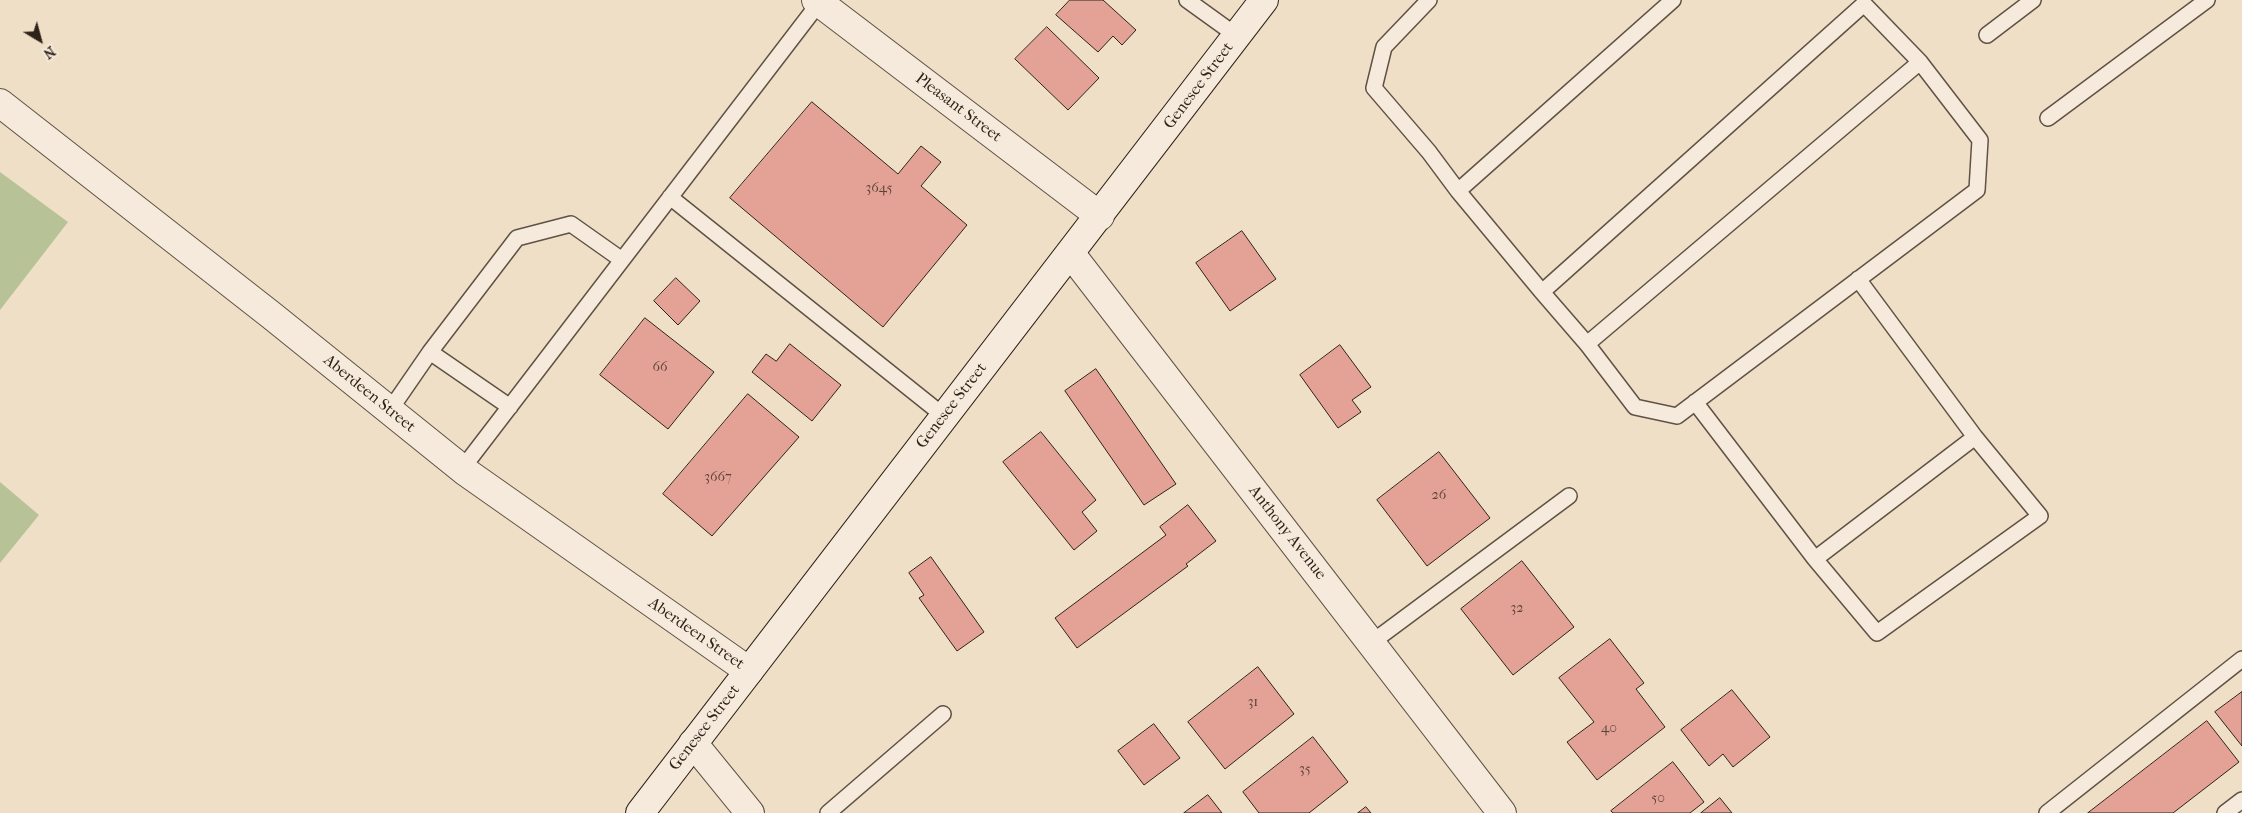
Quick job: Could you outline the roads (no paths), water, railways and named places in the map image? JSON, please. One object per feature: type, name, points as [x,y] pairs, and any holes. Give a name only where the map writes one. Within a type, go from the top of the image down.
[{"type":"street","name":"Genesee Street","points":[[640,813],[944,416],[1071,254],[1264,0]]},
{"type":"street","name":"Pleasant Street","points":[[817,1],[1100,216]]},
{"type":"street","name":"Aberdeen Street","points":[[0,103],[390,410],[462,469],[749,671]]},
{"type":"street","name":"Anthony Avenue","points":[[1071,254],[1502,813]]},
{"type":"street","points":[[693,743],[750,813]]},
{"type":"lane","points":[[1187,0],[1237,36]]},
{"type":"lane","points":[[1429,0],[1384,47],[1374,88],[1429,152],[1458,191],[1542,292],[1587,344],[1635,407],[1677,416],[1977,190],[1980,140],[1920,62],[1865,1],[1542,292]]},
{"type":"lane","points":[[1458,191],[1673,0]]},
{"type":"lane","points":[[1987,35],[2032,0]]},
{"type":"lane","points":[[2048,118],[2207,0]]},
{"type":"lane","points":[[462,469],[817,1]]},
{"type":"lane","points":[[1587,344],[1920,62]]},
{"type":"lane","points":[[670,197],[944,416]]},
{"type":"lane","points":[[390,410],[430,352],[517,238],[570,224],[622,260]]},
{"type":"lane","points":[[1695,402],[1815,558],[1877,634],[2040,516],[1975,438],[1858,279]]},
{"type":"lane","points":[[430,352],[510,407]]},
{"type":"lane","points":[[1815,558],[1975,438]]},
{"type":"lane","points":[[1371,643],[1569,496]]},
{"type":"lane","points":[[2047,813],[2242,660]]},
{"type":"lane","points":[[828,813],[943,714]]},
{"type":"lane","points":[[2225,813],[2242,800]]}]
